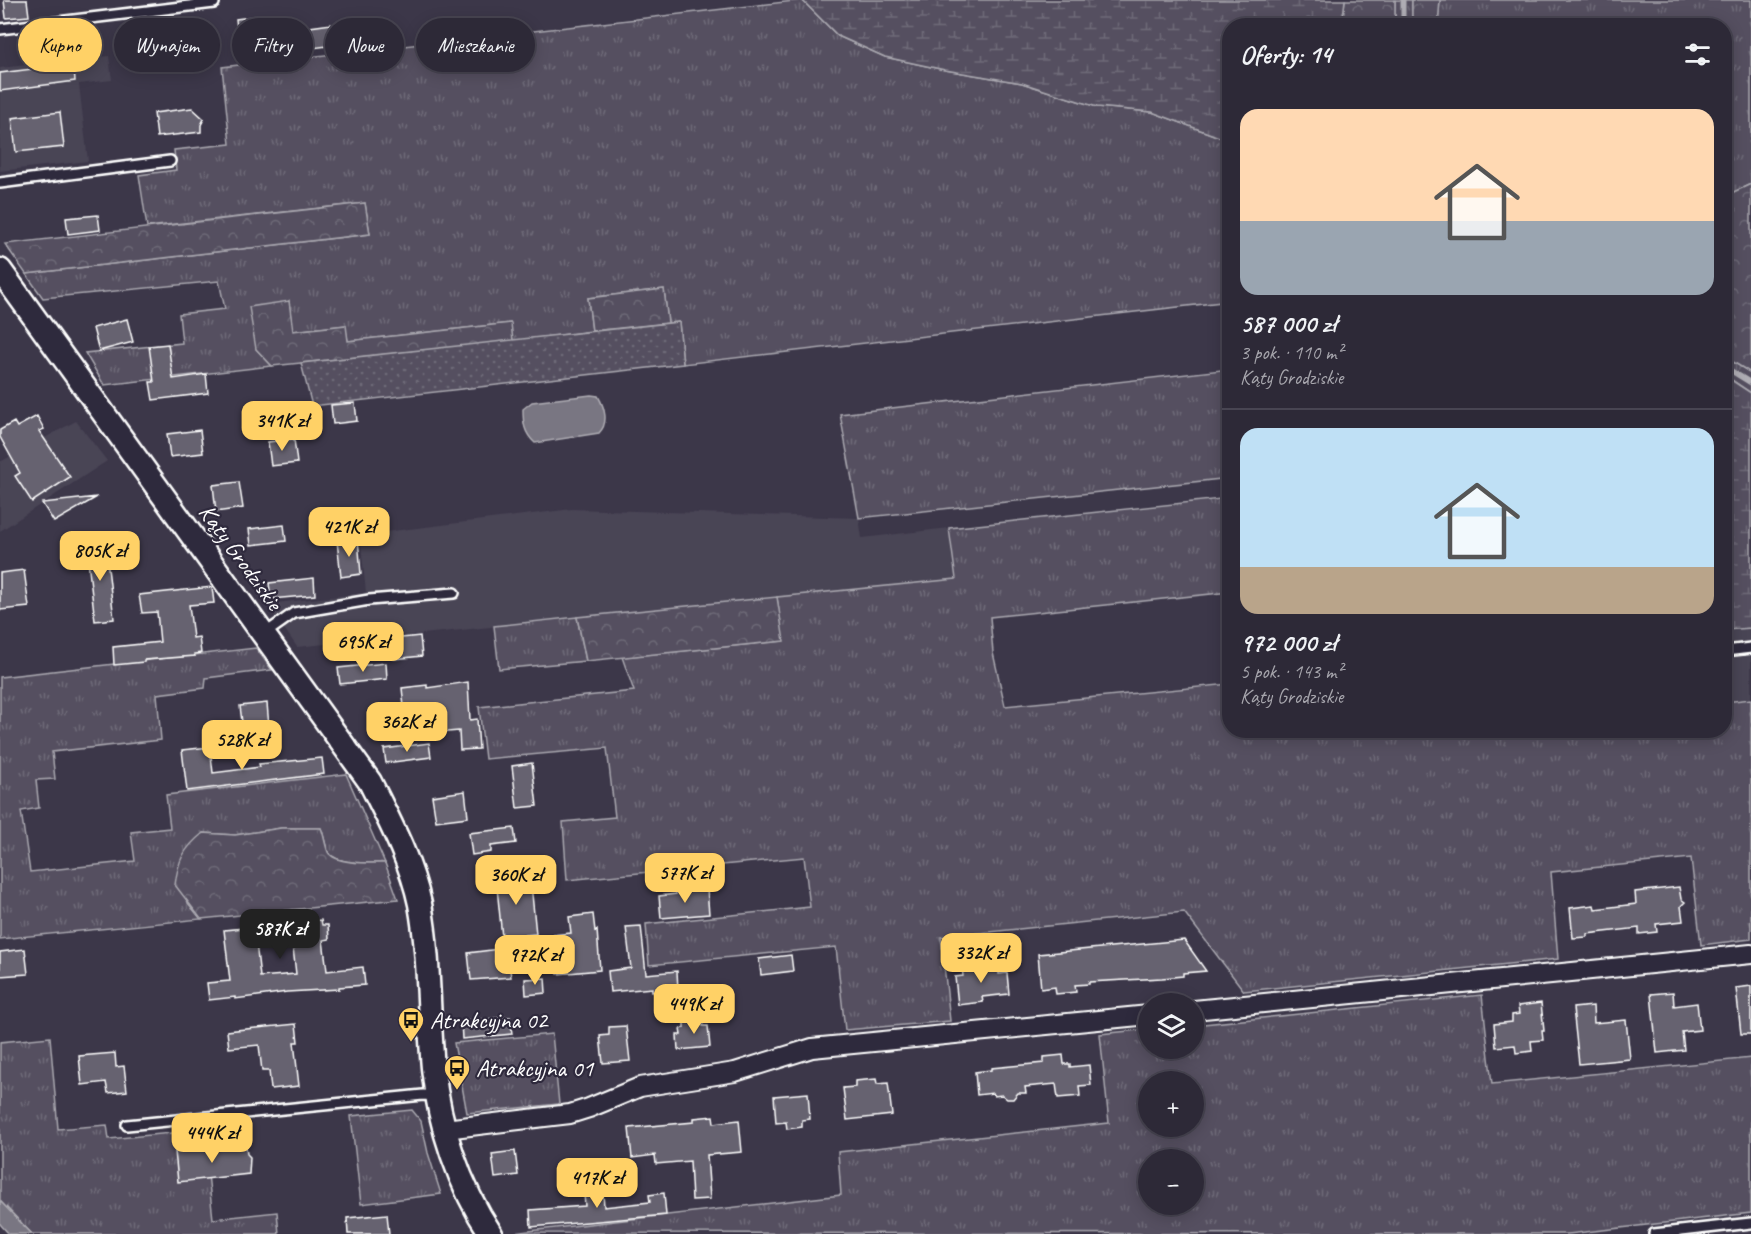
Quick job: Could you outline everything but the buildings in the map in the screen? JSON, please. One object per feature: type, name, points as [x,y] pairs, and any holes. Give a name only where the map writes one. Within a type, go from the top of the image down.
[{"type":"street","name":"Kąty Grodziskie","points":[[0,270],[370,782],[398,838],[420,903],[427,957],[433,1067],[437,1096],[461,1177],[491,1234]]},
{"type":"street","points":[[1204,1009],[1751,954]]},
{"type":"street","points":[[446,1130],[570,1114],[640,1087],[735,1072],[812,1048],[1138,1016]]},
{"type":"lane","points":[[0,29],[214,3]]},
{"type":"lane","points":[[0,183],[170,161]]},
{"type":"lane","points":[[263,634],[294,613],[369,600],[454,593]]},
{"type":"lane","points":[[1732,650],[1751,648]]},
{"type":"lane","points":[[127,1125],[423,1095],[437,1096]]},
{"type":"lane","points":[[1654,1234],[1751,1223]]},
{"type":"shaded area","points":[[109,56],[112,80],[79,84],[88,161],[0,171],[0,68],[18,66],[18,72],[102,72],[102,57]]},
{"type":"shaded area","points":[[598,396],[603,405],[605,420],[599,433],[535,443],[526,432],[523,409],[532,402]]},
{"type":"shaded area","points":[[76,421],[107,461],[0,531],[0,462]]},
{"type":"shaded area","points":[[572,509],[859,518],[862,538],[949,528],[957,579],[297,647],[267,604],[366,593],[360,535]]},
{"type":"shaded area","points":[[1751,628],[1751,699],[1732,701],[1732,629]]},
{"type":"shaded area","points":[[0,1201],[32,1234],[9,1234],[0,1224]]},
{"type":"green space","points":[[802,0],[838,36],[885,57],[1022,83],[1097,107],[1152,112],[1222,138],[1222,302],[683,364],[679,322],[668,323],[664,289],[588,298],[592,331],[513,341],[510,323],[348,341],[345,325],[292,331],[289,301],[256,349],[272,366],[104,385],[85,353],[182,343],[179,314],[225,309],[219,281],[43,298],[26,274],[370,234],[365,203],[147,227],[139,175],[176,170],[174,150],[230,144],[222,67],[232,66],[232,72],[313,72],[313,56],[325,55],[325,72],[404,72],[404,46],[416,45],[416,72],[535,72],[535,31]]},
{"type":"green space","points":[[802,0],[1345,0],[1343,18],[1222,18],[1222,138],[1152,112],[1097,107],[1022,83],[885,57],[838,36]]},
{"type":"green space","points":[[1345,0],[1395,0],[1395,18],[1343,18]]},
{"type":"green space","points":[[1395,0],[1412,0],[1412,18],[1395,18]]},
{"type":"green space","points":[[1412,0],[1440,0],[1439,18],[1412,18]]},
{"type":"green space","points":[[1440,0],[1751,0],[1751,184],[1732,193],[1732,18],[1439,18]]},
{"type":"green space","points":[[1751,184],[1751,373],[1732,361],[1732,193]]},
{"type":"green space","points":[[365,203],[370,234],[26,274],[5,244]]},
{"type":"green space","points":[[664,289],[668,323],[592,331],[588,298]]},
{"type":"green space","points":[[289,301],[293,331],[346,325],[348,341],[511,323],[513,341],[272,366],[256,349],[249,307]]},
{"type":"green space","points":[[679,322],[683,364],[312,406],[301,363]]},
{"type":"green space","points":[[1732,361],[1751,373],[1751,393],[1732,380]]},
{"type":"green space","points":[[1222,370],[1222,479],[859,518],[840,414]]},
{"type":"green space","points":[[1732,381],[1751,393],[1751,628],[1732,629]]},
{"type":"green space","points":[[1222,499],[1222,593],[990,617],[993,653],[1005,706],[1222,685],[1222,738],[1732,738],[1732,701],[1751,699],[1751,939],[1701,945],[1691,858],[1551,872],[1558,959],[1244,991],[1184,912],[941,937],[950,1021],[845,1030],[836,947],[649,965],[646,924],[810,907],[804,857],[567,880],[563,822],[615,817],[607,748],[485,759],[479,707],[634,691],[622,657],[783,641],[777,597],[956,579],[949,528]]},
{"type":"green space","points":[[777,597],[784,641],[586,661],[577,617]]},
{"type":"green space","points":[[577,617],[586,661],[499,669],[494,626]]},
{"type":"green space","points":[[256,648],[272,670],[206,678],[205,688],[157,694],[161,740],[52,752],[55,779],[36,780],[39,808],[21,811],[30,872],[135,861],[131,832],[170,828],[166,795],[346,774],[385,863],[346,861],[332,856],[328,852],[321,828],[281,828],[235,835],[203,833],[188,903],[201,919],[0,939],[0,677]]},
{"type":"green space","points":[[281,828],[321,828],[328,852],[332,856],[346,861],[385,863],[398,899],[201,919],[175,885],[180,862],[191,844],[203,833],[235,835]]},
{"type":"green space","points":[[1482,995],[1492,1084],[1751,1058],[1751,1213],[1568,1234],[512,1233],[841,1195],[838,1152],[1109,1123],[1100,1034],[1138,1030],[1138,1059],[1204,1059],[1204,1024]]},
{"type":"green space","points":[[552,1034],[559,1104],[467,1113],[454,1043]]},
{"type":"green space","points":[[50,1037],[58,1129],[107,1125],[109,1139],[203,1130],[213,1219],[277,1212],[279,1234],[32,1234],[0,1201],[0,1042]]},
{"type":"green space","points":[[412,1110],[421,1121],[441,1194],[361,1204],[351,1116]]},
{"type":"waterway","points":[[1403,0],[1403,18]]},
{"type":"waterway","points":[[1732,371],[1751,383]]},
{"type":"place","name":"Atrakcyjna 02","points":[[411,1043]]},
{"type":"place","name":"Atrakcyjna 01","points":[[457,1091]]}]
